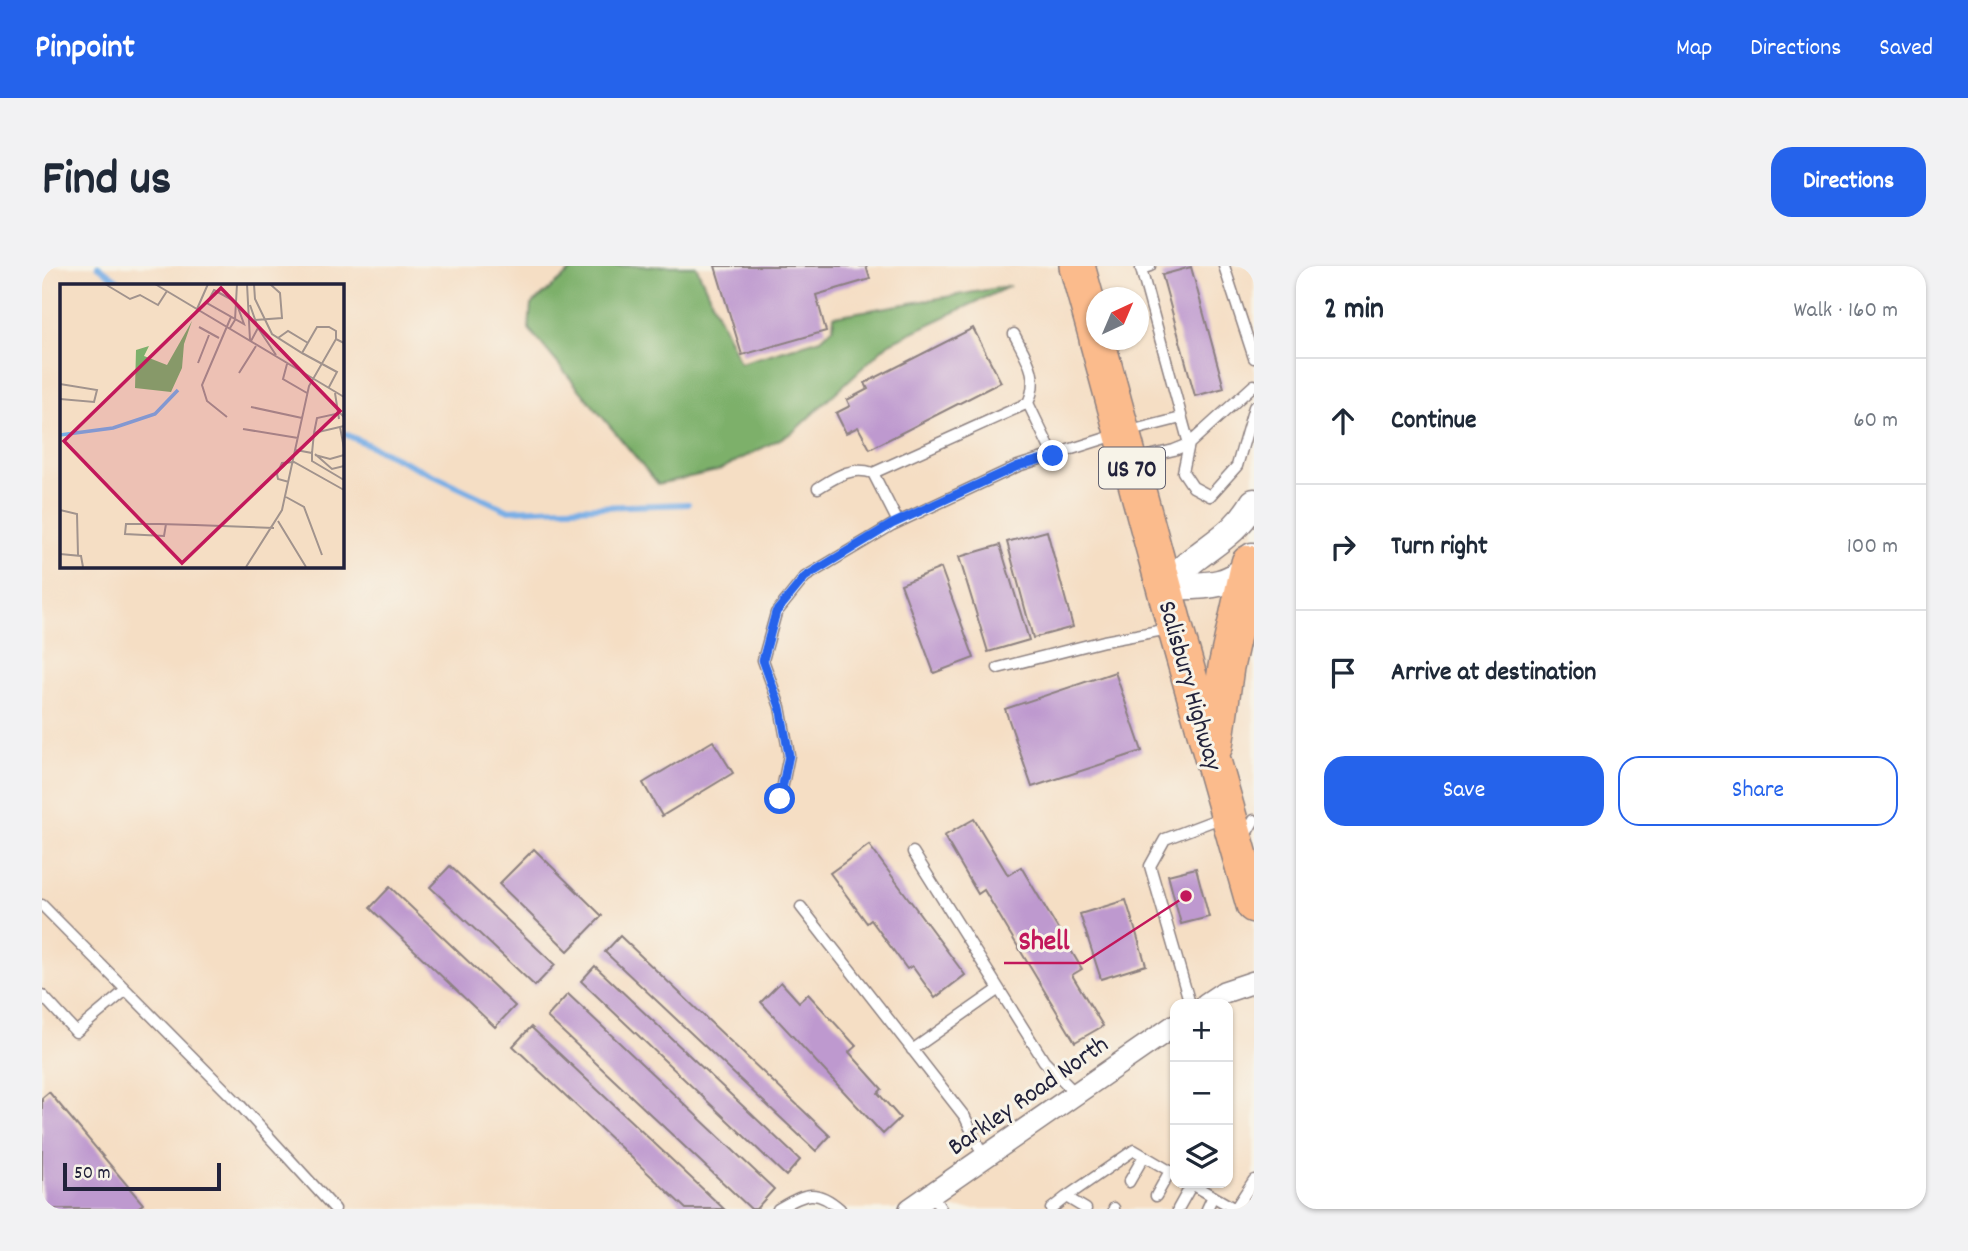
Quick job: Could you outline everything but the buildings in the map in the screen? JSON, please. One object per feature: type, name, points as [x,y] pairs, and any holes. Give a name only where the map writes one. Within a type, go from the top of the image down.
[{"type":"highway","name":"US 70","points":[[1077,266],[1086,299]]},
{"type":"highway","name":"US 70","points":[[1100,350],[1164,586]]},
{"type":"highway","points":[[1214,760],[1226,667],[1251,557]]},
{"type":"highway","name":"Salisbury Highway","points":[[1164,586],[1214,760],[1241,827],[1254,905]]},
{"type":"street","points":[[1164,586],[1197,557],[1229,535],[1254,502]]},
{"type":"street","points":[[1164,586],[1215,586],[1235,576],[1251,557]]},
{"type":"street","points":[[1214,999],[1224,992],[1254,982]]},
{"type":"street","name":"Barkley Road North","points":[[910,1209],[936,1202],[984,1157],[1170,1029]]},
{"type":"lane","points":[[1150,266],[1141,269],[1189,444],[1183,472],[1193,487],[1210,496],[1237,466],[1254,407]]},
{"type":"lane","points":[[1224,266],[1254,358]]},
{"type":"lane","points":[[818,488],[839,475],[863,470],[873,473],[1028,403],[1034,390],[1032,369],[1014,334]]},
{"type":"lane","points":[[780,799],[789,755],[780,707],[763,660],[776,612],[805,577],[898,522],[1018,466],[1053,456],[1126,447],[1174,450],[1189,444],[1254,385]]},
{"type":"lane","points":[[1028,403],[1053,456]]},
{"type":"lane","points":[[1126,447],[1181,418]]},
{"type":"lane","points":[[873,473],[898,522]]},
{"type":"lane","points":[[998,668],[1104,641],[1175,627]]},
{"type":"lane","points":[[1189,999],[1150,866],[1165,839],[1241,827]]},
{"type":"lane","points":[[912,852],[1044,1061],[1076,1094]]},
{"type":"lane","points":[[42,905],[240,1105],[335,1209]]},
{"type":"lane","points":[[801,907],[965,1117],[984,1157]]},
{"type":"lane","points":[[42,995],[76,1032],[127,989]]},
{"type":"lane","points":[[912,1050],[999,989]]},
{"type":"lane","points":[[1051,1209],[1134,1150],[1170,1171]]},
{"type":"lane","points":[[1129,1182],[1144,1156]]},
{"type":"lane","points":[[1156,1196],[1170,1177]]},
{"type":"lane","points":[[1199,1188],[1235,1209],[1254,1180]]},
{"type":"lane","points":[[1178,1209],[1188,1188]]},
{"type":"lane","points":[[778,1209],[802,1196],[825,1196],[840,1209]]},
{"type":"lane","points":[[1206,1209],[1213,1196]]},
{"type":"lane","points":[[1066,1197],[1086,1209]]},
{"type":"green space","points":[[577,266],[696,266],[740,363],[821,339],[833,328],[834,316],[1010,286],[889,343],[792,433],[717,471],[658,484],[529,329],[531,305]]},
{"type":"waterway","points":[[98,266],[123,284]]},
{"type":"waterway","points":[[343,433],[507,510],[688,504]]},
{"type":"place","name":"Shell","points":[[1186,896]]},
{"type":"route","points":[[780,799],[789,755],[780,707],[763,660],[776,612],[805,577],[892,524],[1018,466],[1053,456]]}]
